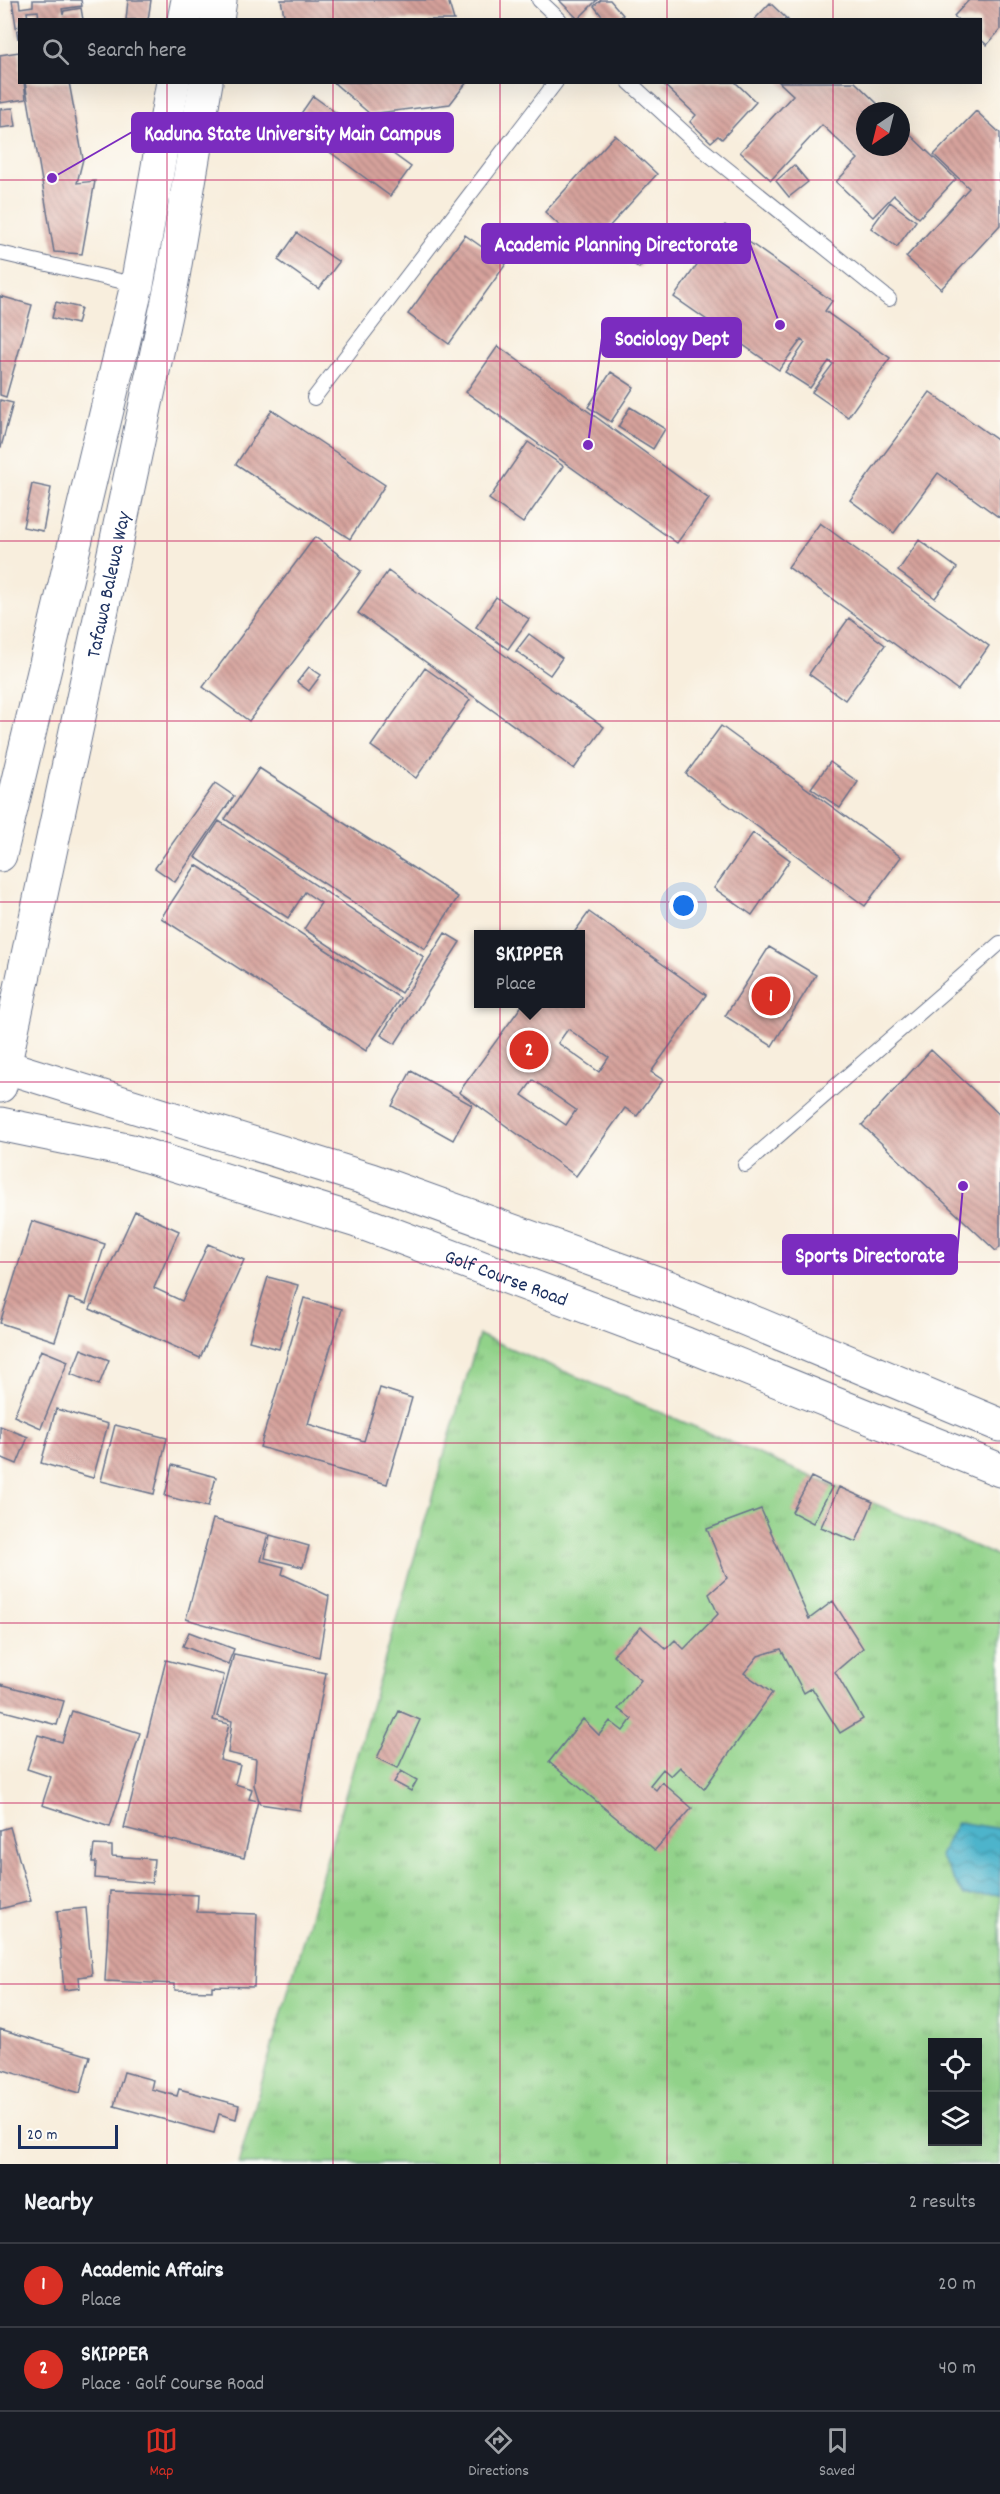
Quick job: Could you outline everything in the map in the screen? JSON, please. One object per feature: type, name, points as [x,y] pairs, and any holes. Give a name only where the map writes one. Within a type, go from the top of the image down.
[{"type":"street","points":[[184,18],[188,0]]},
{"type":"street","points":[[217,18],[220,0]]},
{"type":"street","name":"Tafawa Balewa Way","points":[[0,855],[136,285],[173,84]]},
{"type":"street","name":"Tafawa Balewa Way","points":[[1,1072],[172,282],[206,84]]},
{"type":"street","points":[[1,1072],[393,1188],[671,1288],[995,1423],[987,1465]]},
{"type":"street","name":"Golf Course Road","points":[[0,1124],[131,1151],[357,1221],[686,1344],[987,1465]]},
{"type":"lane","points":[[539,0],[558,18]]},
{"type":"lane","points":[[314,398],[554,84]]},
{"type":"lane","points":[[631,84],[701,148],[889,299]]},
{"type":"lane","points":[[0,253],[136,285]]},
{"type":"lane","points":[[745,1165],[1000,943]]},
{"type":"green space","points":[[479,1335],[1000,1557],[1000,2164],[238,2164]]},
{"type":"water","points":[[957,1822],[1000,1829],[1000,1895],[964,1896],[940,1856]]},
{"type":"building","points":[[12,0],[19,0],[20,8],[33,6],[33,0],[81,0],[82,6],[62,9],[63,15],[64,11],[81,8],[83,18],[39,18],[38,11],[27,12],[28,18],[18,18],[18,39]]},
{"type":"building","points":[[128,0],[151,0],[148,18],[126,18]]},
{"type":"building","points":[[281,0],[448,0],[453,18],[285,18]]},
{"type":"building","points":[[559,0],[597,0],[579,18]]},
{"type":"building","points":[[601,0],[610,0],[623,15],[620,18],[603,18],[594,6]]},
{"type":"building","points":[[969,0],[1000,0],[1000,30],[987,45],[982,41],[982,18],[956,18],[954,16]]},
{"type":"building","points":[[770,3],[786,18],[756,18]]},
{"type":"building","points":[[18,52],[18,84],[24,84],[26,99],[0,103],[0,55]]},
{"type":"building","points":[[25,84],[69,84],[83,159],[77,183],[95,181],[82,254],[54,252]]},
{"type":"building","points":[[335,84],[465,84],[450,104],[370,114]]},
{"type":"building","points":[[663,84],[737,84],[756,102],[722,139],[718,136],[711,142],[690,122],[696,115]]},
{"type":"building","points":[[781,84],[857,84],[876,102],[856,102],[856,156],[910,156],[910,135],[956,179],[919,218],[894,195],[873,217],[836,182],[858,159],[822,125],[771,180],[740,152],[793,95]]},
{"type":"building","points":[[313,96],[411,167],[390,196],[293,125]]},
{"type":"building","points":[[13,108],[16,126],[0,128],[0,109]]},
{"type":"building","points":[[976,111],[1000,133],[1000,225],[941,289],[906,257],[969,188],[934,155]]},
{"type":"building","points":[[615,135],[657,174],[587,251],[545,212]]},
{"type":"building","points":[[794,165],[808,182],[789,197],[776,181]]},
{"type":"building","points":[[890,202],[916,221],[897,247],[871,228]]},
{"type":"building","points":[[725,225],[832,301],[825,311],[890,358],[848,417],[812,392],[833,364],[829,361],[810,388],[785,372],[805,343],[801,340],[779,370],[674,297]]},
{"type":"building","points":[[615,230],[649,255],[639,268],[606,243]]},
{"type":"building","points":[[297,233],[339,262],[319,289],[278,260]]},
{"type":"building","points":[[465,235],[506,264],[449,344],[408,314]]},
{"type":"building","points":[[0,296],[32,305],[6,397],[0,395]]},
{"type":"building","points":[[56,302],[81,308],[77,324],[52,318]]},
{"type":"building","points":[[498,346],[709,499],[677,543],[466,392]]},
{"type":"building","points":[[611,372],[634,387],[611,422],[588,407]]},
{"type":"building","points":[[930,392],[1000,442],[1000,518],[938,473],[894,533],[850,500]]},
{"type":"building","points":[[0,400],[13,403],[1,447],[0,447]]},
{"type":"building","points":[[630,407],[665,429],[653,449],[618,427]]},
{"type":"building","points":[[272,410],[385,485],[350,539],[236,464]]},
{"type":"building","points":[[528,442],[563,466],[523,523],[489,499]]},
{"type":"building","points":[[32,484],[51,488],[43,531],[23,527]]},
{"type":"building","points":[[820,523],[989,646],[958,690],[788,567]]},
{"type":"building","points":[[315,537],[361,571],[249,721],[203,687]]},
{"type":"building","points":[[919,540],[957,568],[935,598],[898,571]]},
{"type":"building","points":[[388,571],[604,727],[574,769],[358,613]]},
{"type":"building","points":[[496,597],[529,619],[508,649],[476,627]]},
{"type":"building","points":[[849,618],[885,645],[845,700],[809,674]]},
{"type":"building","points":[[529,634],[562,658],[550,675],[516,651]]},
{"type":"building","points":[[309,667],[321,675],[309,691],[297,682]]},
{"type":"building","points":[[425,668],[470,700],[416,778],[371,746]]},
{"type":"building","points":[[721,726],[901,857],[865,906],[686,774]]},
{"type":"building","points":[[830,762],[858,782],[840,808],[811,788]]},
{"type":"building","points":[[259,768],[458,897],[425,949],[225,819]]},
{"type":"building","points":[[215,783],[234,796],[175,882],[155,868]]},
{"type":"building","points":[[219,821],[424,957],[401,993],[304,929],[321,903],[305,892],[288,918],[195,857]]},
{"type":"building","points":[[753,833],[790,860],[752,915],[714,888]]},
{"type":"building","points":[[196,865],[400,998],[366,1051],[161,918]]},
{"type":"building","points":[[589,912],[706,995],[651,1072],[663,1080],[637,1116],[625,1108],[576,1176],[459,1092],[520,1008],[585,1008],[585,930],[576,930]],"holes":[[[568,1029],[609,1057],[599,1072],[558,1043]],[[533,1080],[576,1110],[566,1125],[522,1095]]]},
{"type":"building","points":[[445,933],[460,942],[395,1044],[381,1035]]},
{"type":"building","points":[[769,947],[816,975],[772,1046],[725,1016]]},
{"type":"building","points":[[931,1050],[1000,1115],[1000,1247],[996,1251],[862,1125]]},
{"type":"building","points":[[411,1071],[472,1105],[453,1140],[392,1106]]},
{"type":"building","points":[[135,1211],[179,1231],[154,1288],[182,1301],[208,1244],[244,1260],[200,1358],[90,1309]]},
{"type":"building","points":[[32,1221],[105,1244],[86,1304],[69,1298],[55,1341],[0,1323]]},
{"type":"building","points":[[268,1277],[298,1285],[279,1349],[249,1341]]},
{"type":"building","points":[[304,1298],[342,1309],[308,1424],[364,1441],[380,1388],[412,1398],[387,1484],[260,1447]]},
{"type":"building","points":[[81,1349],[109,1360],[99,1385],[71,1374]]},
{"type":"building","points":[[41,1350],[68,1361],[41,1428],[14,1416]]},
{"type":"building","points":[[56,1409],[108,1424],[93,1478],[41,1463]]},
{"type":"building","points":[[115,1425],[167,1438],[154,1494],[101,1481]]},
{"type":"building","points":[[0,1426],[28,1437],[17,1464],[0,1457]]},
{"type":"building","points":[[172,1465],[216,1477],[208,1507],[165,1496]]},
{"type":"building","points":[[811,1477],[832,1487],[813,1523],[792,1512]]},
{"type":"building","points":[[839,1487],[873,1502],[856,1542],[821,1527]]},
{"type":"building","points":[[761,1509],[809,1619],[833,1601],[863,1648],[835,1672],[863,1719],[840,1733],[812,1688],[804,1693],[781,1649],[758,1656],[744,1673],[772,1693],[704,1789],[680,1767],[671,1776],[663,1769],[650,1785],[656,1790],[662,1782],[692,1808],[655,1850],[549,1762],[583,1719],[599,1735],[610,1721],[623,1731],[632,1719],[618,1709],[641,1680],[613,1655],[641,1627],[666,1649],[675,1640],[684,1649],[718,1614],[709,1594],[727,1578],[707,1529]]},
{"type":"building","points":[[213,1519],[268,1534],[261,1561],[284,1567],[282,1574],[329,1596],[319,1657],[186,1619]]},
{"type":"building","points":[[270,1535],[309,1546],[303,1567],[265,1558]]},
{"type":"building","points":[[189,1632],[234,1649],[228,1664],[183,1646]]},
{"type":"building","points":[[234,1654],[326,1673],[300,1810],[260,1804],[254,1785],[256,1759],[228,1753],[232,1721],[217,1716]]},
{"type":"building","points":[[166,1660],[224,1675],[213,1720],[229,1724],[220,1760],[240,1765],[235,1784],[252,1789],[249,1799],[258,1801],[244,1858],[124,1828]]},
{"type":"building","points":[[0,1684],[64,1701],[57,1725],[0,1710]]},
{"type":"building","points":[[72,1711],[140,1733],[110,1827],[42,1805],[51,1777],[27,1769],[38,1735],[62,1742]]},
{"type":"building","points":[[399,1711],[420,1720],[398,1768],[377,1758]]},
{"type":"building","points":[[401,1771],[417,1780],[411,1791],[394,1782]]},
{"type":"building","points":[[10,1827],[31,1901],[0,1909],[0,1830]]},
{"type":"building","points":[[94,1845],[112,1846],[112,1856],[154,1859],[152,1883],[95,1878],[96,1862],[92,1862]]},
{"type":"building","points":[[110,1891],[198,1895],[197,1912],[257,1914],[254,1987],[212,1986],[212,1991],[175,1990],[175,1984],[105,1981]]},
{"type":"building","points":[[86,1908],[92,1975],[79,1977],[80,1988],[64,1990],[57,1911]]},
{"type":"building","points":[[0,2029],[90,2056],[80,2093],[0,2069]]},
{"type":"building","points":[[124,2072],[153,2080],[151,2089],[177,2096],[179,2089],[239,2105],[236,2119],[219,2114],[214,2133],[114,2106]]},
{"type":"place","name":"Kaduna State University Main Campus","points":[[52,178]]},
{"type":"place","name":"Academic Planning Directorate","points":[[780,325]]},
{"type":"place","name":"Sociology Dept","points":[[588,445]]},
{"type":"place","name":"Academic Affairs","points":[[771,996]]},
{"type":"place","name":"SKIPPER","points":[[529,1050]]},
{"type":"place","name":"Sports Directorate","points":[[963,1186]]}]
